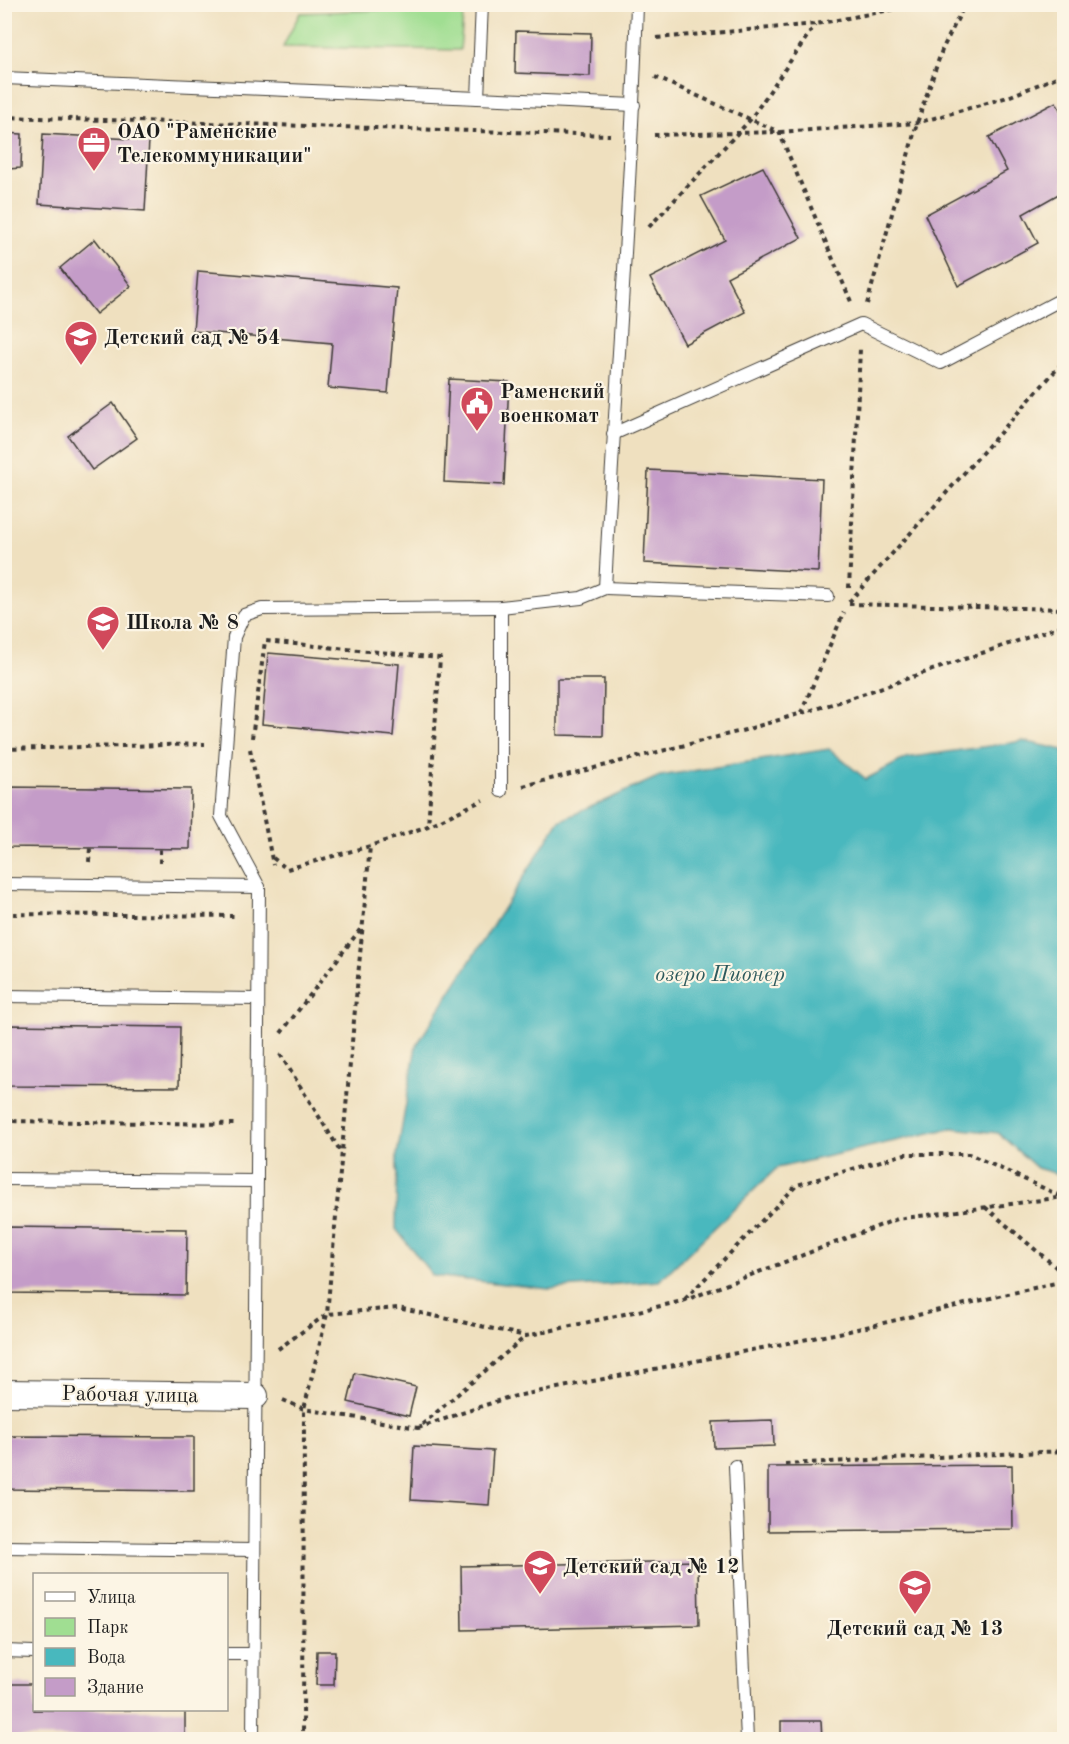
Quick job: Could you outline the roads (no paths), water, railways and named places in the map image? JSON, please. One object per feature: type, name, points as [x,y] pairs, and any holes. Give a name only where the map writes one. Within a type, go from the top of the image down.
[{"type":"street","name":"Рабочая улица","points":[[4,1393],[255,1396]]},
{"type":"lane","points":[[478,98],[482,4]]},
{"type":"lane","points":[[605,588],[634,105],[637,4]]},
{"type":"lane","points":[[4,78],[634,105]]},
{"type":"lane","points":[[613,434],[861,324],[941,363],[1065,298]]},
{"type":"lane","points":[[252,1740],[260,887],[221,816],[234,637],[244,615],[262,609],[501,607],[580,598],[605,588],[828,596]]},
{"type":"lane","points":[[501,607],[501,791]]},
{"type":"lane","points":[[4,884],[260,887]]},
{"type":"lane","points":[[4,996],[258,999]]},
{"type":"lane","points":[[4,1179],[257,1181]]},
{"type":"lane","points":[[735,1466],[747,1740]]},
{"type":"lane","points":[[4,1547],[254,1550]]},
{"type":"lane","points":[[4,1652],[33,1652]]},
{"type":"lane","points":[[228,1654],[253,1654]]},
{"type":"water","name":"озеро Пионер","points":[[1023,741],[1064,750],[1064,1176],[1037,1168],[998,1133],[952,1128],[777,1168],[659,1281],[549,1289],[433,1276],[396,1229],[397,1155],[416,1046],[559,821],[660,776],[829,749],[866,779],[906,758]]},
{"type":"place","name":"ОАО \"Раменские Телекоммуникации\"","points":[[94,172]]},
{"type":"place","name":"Детский сад № 54","points":[[81,366]]},
{"type":"place","name":"Раменский военкомат","points":[[477,432]]},
{"type":"place","name":"Школа № 8","points":[[103,651]]},
{"type":"place","name":"Детский сад № 12","points":[[540,1595]]},
{"type":"place","name":"Детский сад № 13","points":[[915,1615]]}]
